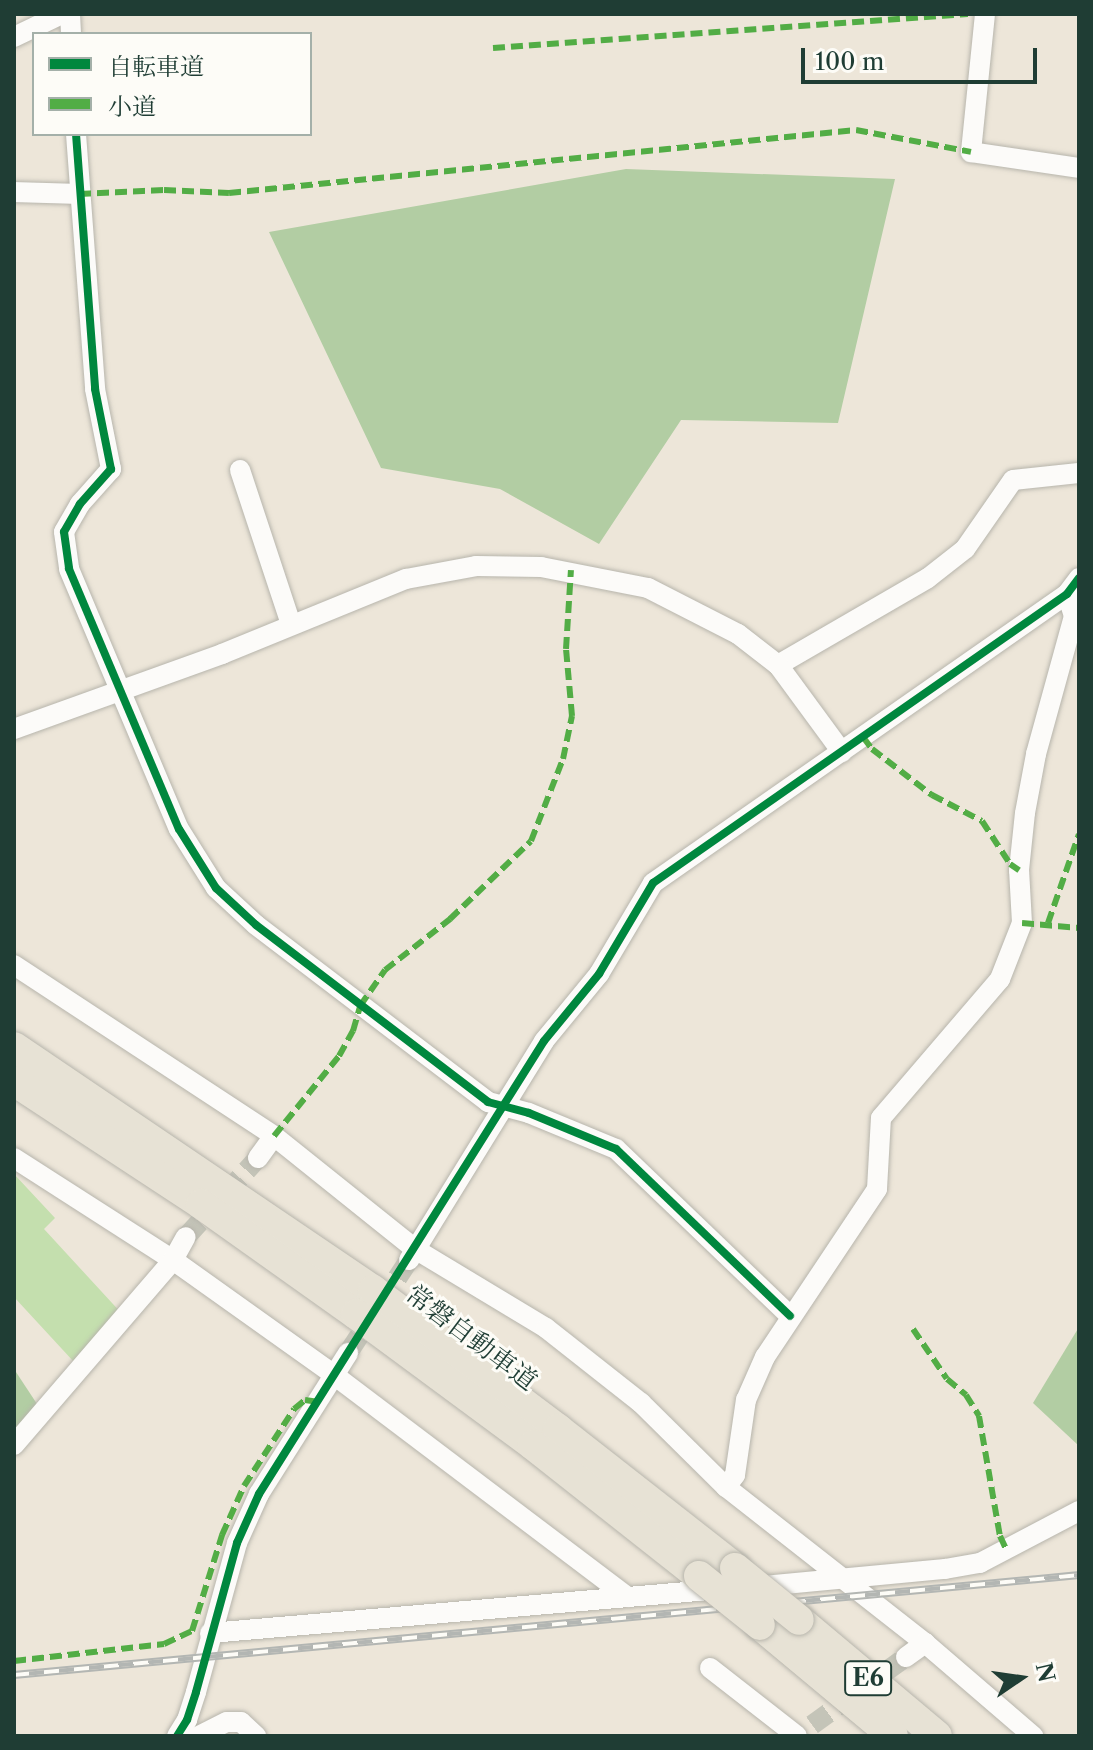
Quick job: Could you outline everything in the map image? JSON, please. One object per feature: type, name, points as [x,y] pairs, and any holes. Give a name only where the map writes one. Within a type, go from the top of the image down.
[{"type":"highway","name":"常磐自動車道","points":[[14,1047],[373,1290],[558,1429],[735,1568],[937,1736]]},
{"type":"highway","name":"常磐自動車道","points":[[14,1081],[201,1204],[533,1445],[760,1625],[893,1736]]},
{"type":"street","points":[[14,37],[62,14]]},
{"type":"street","points":[[985,14],[971,152],[1079,168]]},
{"type":"street","points":[[76,136],[95,389],[111,469],[80,504],[64,532],[69,569],[179,829],[216,888],[256,925],[488,1102],[529,1113],[616,1149],[790,1316]]},
{"type":"street","points":[[14,192],[79,194]]},
{"type":"street","points":[[240,470],[291,624]]},
{"type":"street","points":[[778,665],[928,578],[965,549],[1013,480],[1079,473]]},
{"type":"street","points":[[14,729],[406,579],[476,566],[541,567],[648,588],[738,634],[778,665],[842,752]]},
{"type":"street","points":[[412,1254],[544,1041],[599,974],[653,883],[1073,586]]},
{"type":"street","points":[[726,1487],[735,1475],[746,1400],[790,1316],[877,1189],[881,1118],[1000,979],[1022,923],[1019,870],[1033,768],[1074,616],[1073,586]]},
{"type":"street","points":[[14,965],[274,1136],[412,1254],[546,1328],[641,1403],[726,1487],[925,1643],[1033,1736]]},
{"type":"street","points":[[258,1158],[274,1136]]},
{"type":"street","points":[[14,1158],[173,1260],[334,1375],[628,1597]]},
{"type":"street","points":[[14,1445],[173,1260],[186,1237]]},
{"type":"street","points":[[177,1736],[187,1720],[237,1543],[259,1494],[348,1353]]},
{"type":"street","points":[[210,1633],[846,1579],[980,1563],[1079,1511]]},
{"type":"street","points":[[906,1657],[925,1643]]},
{"type":"street","points":[[710,1668],[797,1733]]},
{"type":"street","points":[[199,1736],[227,1722],[241,1722],[256,1736]]},
{"type":"green space","points":[[626,169],[895,179],[838,423],[681,420],[599,544],[500,489],[381,468],[269,232]]},
{"type":"green space","points":[[14,1174],[55,1218],[44,1229],[124,1316],[74,1362],[14,1297]]},
{"type":"green space","points":[[1079,1327],[1079,1446],[1033,1403]]},
{"type":"green space","points":[[14,1369],[39,1407],[14,1432]]},
{"type":"tunnel","points":[[186,1237],[258,1158]]},
{"type":"tunnel","points":[[348,1353],[409,1260]]},
{"type":"tunnel","points":[[812,1725],[906,1657]]},
{"type":"railway","points":[[14,1675],[1079,1575]]},
{"type":"marked path","points":[[493,48],[968,14]]},
{"type":"marked path","points":[[79,194],[164,190],[229,193],[856,130],[971,152]]},
{"type":"marked path","points":[[274,1136],[339,1056],[353,1031],[360,1006],[385,970],[450,919],[531,841],[563,759],[572,716],[566,649],[571,570]]},
{"type":"marked path","points":[[863,737],[872,749],[932,795],[982,821],[1010,864],[1019,870]]},
{"type":"marked path","points":[[1048,923],[1079,834]]},
{"type":"marked path","points":[[1022,923],[1079,928]]},
{"type":"marked path","points":[[913,1329],[947,1379],[966,1395],[979,1416],[1000,1536],[1007,1551]]},
{"type":"marked path","points":[[14,1661],[164,1644],[192,1631],[222,1535],[244,1486],[294,1409],[305,1400],[319,1402]]},
{"type":"cycle path","points":[[76,136],[95,389],[111,469],[80,504],[64,532],[69,569],[179,829],[216,888],[256,925],[488,1102],[529,1113],[616,1149],[790,1316]]},
{"type":"cycle path","points":[[177,1736],[187,1720],[196,1692],[237,1543],[259,1494],[544,1041],[599,974],[653,883],[1067,594],[1079,578]]}]
